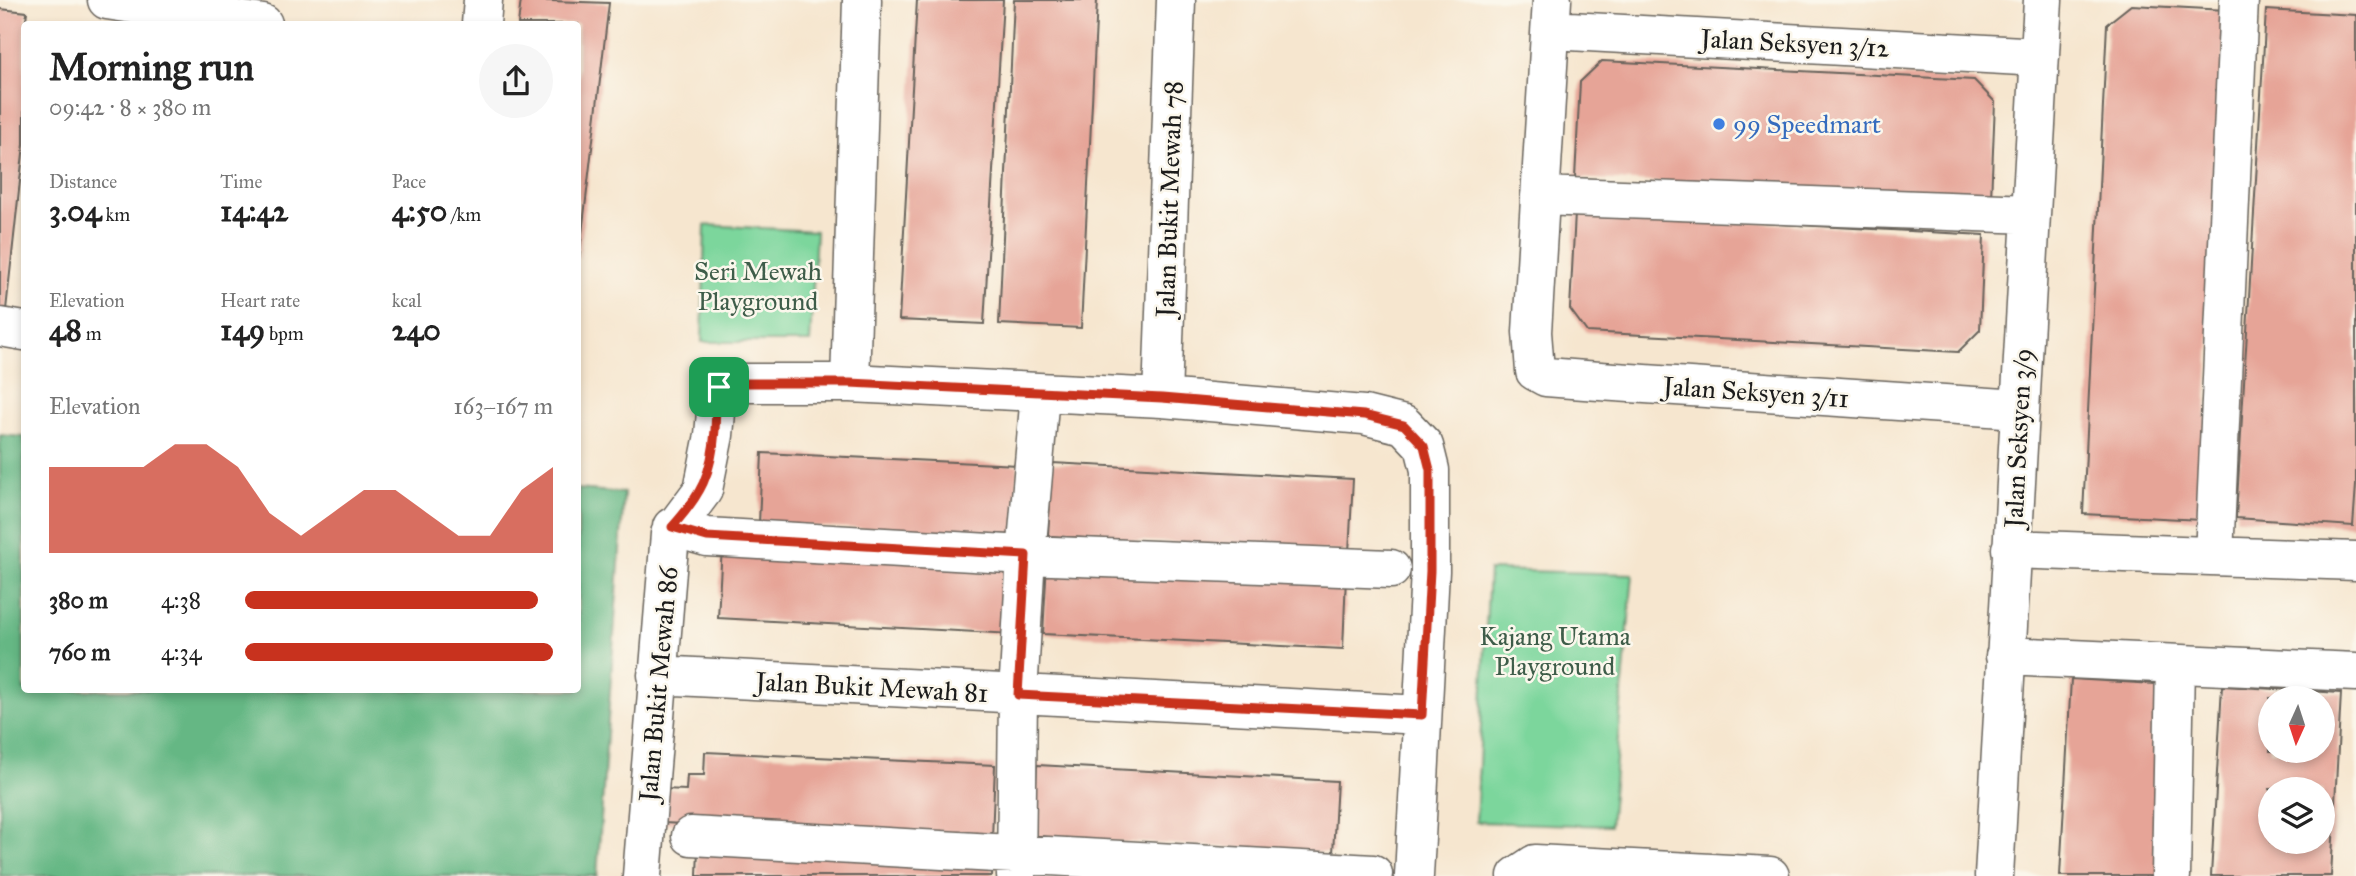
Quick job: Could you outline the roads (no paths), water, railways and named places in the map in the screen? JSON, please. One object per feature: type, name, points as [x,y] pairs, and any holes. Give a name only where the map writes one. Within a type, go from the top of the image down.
[{"type":"street","points":[[88,21],[90,0]]},
{"type":"street","points":[[107,0],[236,21]]},
{"type":"street","points":[[481,21],[482,0]]},
{"type":"street","points":[[850,383],[862,0]]},
{"type":"street","name":"Jalan Bukit Mewah 78","points":[[1162,398],[1176,0]]},
{"type":"street","name":"Jalan Seksyen 3/9","points":[[1994,876],[2043,0]]},
{"type":"street","points":[[2214,556],[2239,0]]},
{"type":"street","name":"Jalan Seksyen 3/12","points":[[1552,15],[2040,57]]},
{"type":"street","name":"Jalan Seksyen 3/11","points":[[1552,15],[1532,332],[1532,365],[1535,371],[1546,377],[2019,409]]},
{"type":"street","points":[[1540,196],[2031,214]]},
{"type":"street","points":[[0,327],[21,330]]},
{"type":"street","points":[[1391,569],[1026,555],[707,537],[672,527],[703,490],[715,435],[717,394],[719,387],[726,383],[850,383],[1162,398],[1364,415],[1392,420],[1413,432],[1424,446],[1430,470],[1430,571],[1414,876]]},
{"type":"street","points":[[1015,866],[1018,695],[1026,555],[1040,394]]},
{"type":"street","name":"Jalan Bukit Mewah 86","points":[[642,876],[657,675],[672,527]]},
{"type":"street","points":[[2011,549],[2356,561]]},
{"type":"street","points":[[2005,656],[2356,672]]},
{"type":"street","points":[[2171,876],[2175,664]]},
{"type":"street","name":"Jalan Bukit Mewah 81","points":[[657,675],[1422,715]]},
{"type":"street","points":[[691,836],[1015,866],[1373,874]]},
{"type":"street","points":[[1517,876],[1535,864],[1770,876]]},
{"type":"place","name":"99 Speedmart","points":[[1719,124]]},
{"type":"park label","name":"Seri Mewah Playground","points":[[758,286]]},
{"type":"park label","name":"Kajang Utama Playground","points":[[1555,651]]}]
